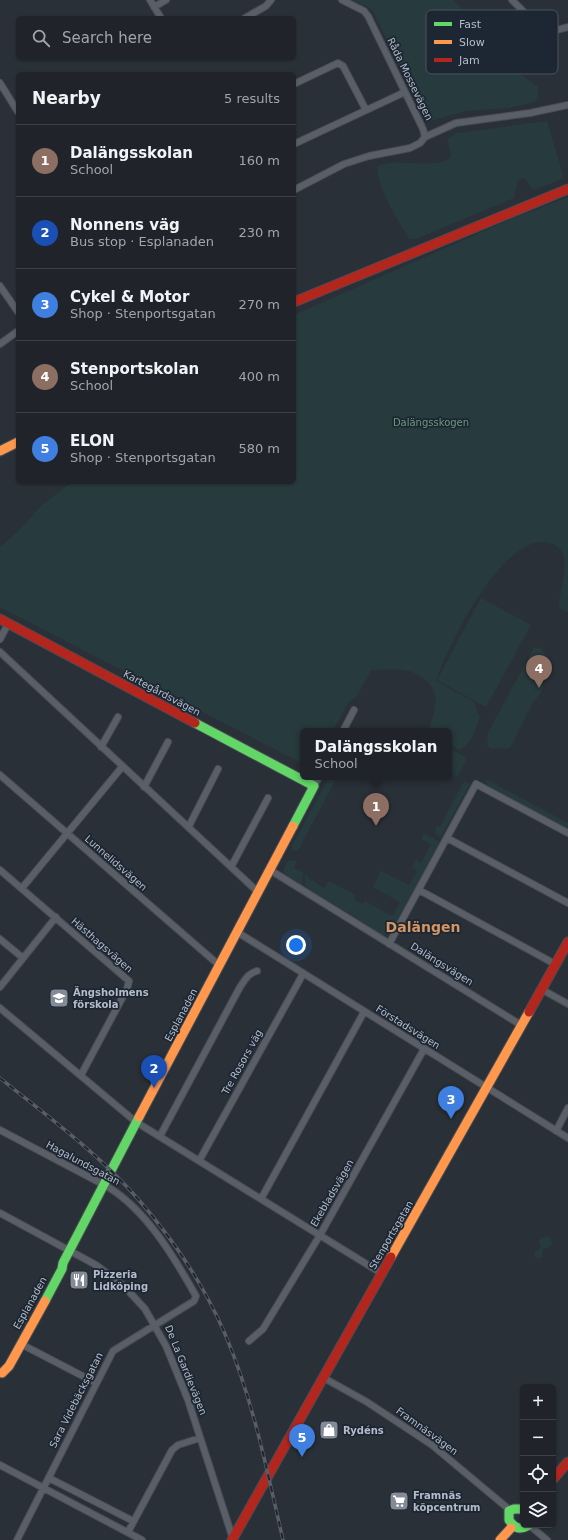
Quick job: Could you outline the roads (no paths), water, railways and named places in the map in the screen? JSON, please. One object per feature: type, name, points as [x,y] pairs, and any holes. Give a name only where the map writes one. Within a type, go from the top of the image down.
[{"type":"street","points":[[150,0],[159,16]]},
{"type":"street","points":[[154,7],[166,0]]},
{"type":"street","points":[[248,16],[266,6],[271,0]]},
{"type":"street","name":"Råda Mossevägen","points":[[296,189],[344,164],[369,156],[410,148],[420,143],[425,137],[423,129],[366,13],[342,0]]},
{"type":"street","points":[[512,0],[522,10]]},
{"type":"street","points":[[558,30],[568,27]]},
{"type":"street","points":[[296,83],[338,63],[343,66],[366,110]]},
{"type":"street","points":[[0,83],[16,109]]},
{"type":"street","points":[[296,143],[405,92]]},
{"type":"street","points":[[425,137],[447,127],[468,121],[530,113],[568,105]]},
{"type":"street","points":[[296,301],[568,189]]},
{"type":"street","points":[[1,290],[16,309]]},
{"type":"street","points":[[0,344],[16,332]]},
{"type":"street","points":[[0,451],[16,443]]},
{"type":"street","points":[[0,639],[4,622]]},
{"type":"street","name":"Kartegårdsvägen","points":[[4,622],[300,779]]},
{"type":"street","points":[[0,652],[122,767],[189,826],[258,892]]},
{"type":"street","points":[[345,728],[354,710]]},
{"type":"street","points":[[101,747],[118,717]]},
{"type":"street","points":[[144,787],[168,742]]},
{"type":"street","points":[[22,888],[122,767]]},
{"type":"street","points":[[189,826],[218,769]]},
{"type":"street","name":"Lunnelidsvägen","points":[[0,775],[220,966]]},
{"type":"street","name":"Kartegårdsvägen","points":[[303,780],[314,786]]},
{"type":"street","name":"Esplanaden","points":[[1,1375],[9,1366],[62,1269],[63,1263],[103,1185],[317,780]]},
{"type":"street","points":[[390,944],[476,784],[568,833]]},
{"type":"street","points":[[231,867],[268,798]]},
{"type":"street","points":[[447,838],[568,904]]},
{"type":"street","name":"Hästhagsvägen","points":[[0,870],[129,981],[127,989],[81,1075]]},
{"type":"street","name":"Dalängsvägen","points":[[270,870],[521,1025]]},
{"type":"street","points":[[419,890],[555,964]]},
{"type":"street","points":[[0,987],[56,917]]},
{"type":"street","name":"Förstadsvägen","points":[[237,932],[568,1138]]},
{"type":"street","points":[[0,939],[23,958]]},
{"type":"street","name":"Stenportsgatan","points":[[232,1540],[568,942]]},
{"type":"street","points":[[160,1136],[247,976],[252,972],[257,971]]},
{"type":"street","name":"Tre Rosors väg","points":[[199,1161],[303,974]]},
{"type":"street","points":[[541,989],[568,1004]]},
{"type":"street","points":[[0,1008],[136,1122],[381,1273]]},
{"type":"street","points":[[261,1199],[364,1012]]},
{"type":"street","name":"Ekebladsvägen","points":[[249,1341],[263,1329],[320,1235],[424,1049]]},
{"type":"street","points":[[556,1130],[568,1108]]},
{"type":"street","name":"Hagalundsgatan","points":[[0,1130],[103,1185],[129,1202],[172,1255],[196,1296],[194,1301],[190,1304]]},
{"type":"street","name":"De La Gardievägen","points":[[0,1213],[96,1265],[124,1286],[140,1301],[155,1325],[184,1392],[232,1540]]},
{"type":"street","name":"Esplanaden","points":[[1,1375],[5,1364],[58,1267],[63,1263]]},
{"type":"street","name":"Sara Videbäcksgatan","points":[[17,1540],[113,1351],[190,1304]]},
{"type":"street","points":[[21,1344],[96,1383]]},
{"type":"street","name":"Framnäsvägen","points":[[324,1378],[367,1402],[432,1446],[511,1511]]},
{"type":"street","points":[[128,1532],[172,1450],[178,1445],[200,1438]]},
{"type":"street","points":[[556,1476],[568,1462]]},
{"type":"street","points":[[0,1465],[142,1540]]},
{"type":"street","points":[[49,1478],[134,1521]]},
{"type":"street","points":[[520,1509],[516,1508],[511,1511],[507,1519],[511,1528],[516,1531],[522,1531],[526,1528]]},
{"type":"street","points":[[500,1540],[511,1528]]},
{"type":"street","points":[[533,1528],[547,1540]]},
{"type":"railway","points":[[0,1078],[72,1136],[123,1182],[151,1214],[187,1263],[217,1316],[244,1384],[265,1462],[283,1540]]},
{"type":"place","name":"Stenportskolan","points":[[539,688]]},
{"type":"place","name":"Dalängsskolan","points":[[376,826]]},
{"type":"place","name":"Ängsholmens förskola","points":[[59,998]]},
{"type":"place","name":"Nonnens väg","points":[[154,1088]]},
{"type":"place","name":"Cykel & Motor","points":[[451,1119]]},
{"type":"place","name":"Pizzeria Lidköping","points":[[79,1280]]},
{"type":"place","name":"Rydéns","points":[[329,1430]]},
{"type":"place","name":"ELON","points":[[302,1457]]},
{"type":"place","name":"Framnäs köpcentrum","points":[[399,1501]]},
{"type":"district","name":"Dalängen","points":[[423,927]]},
{"type":"park label","name":"Dalängsskogen","points":[[431,422]]}]
